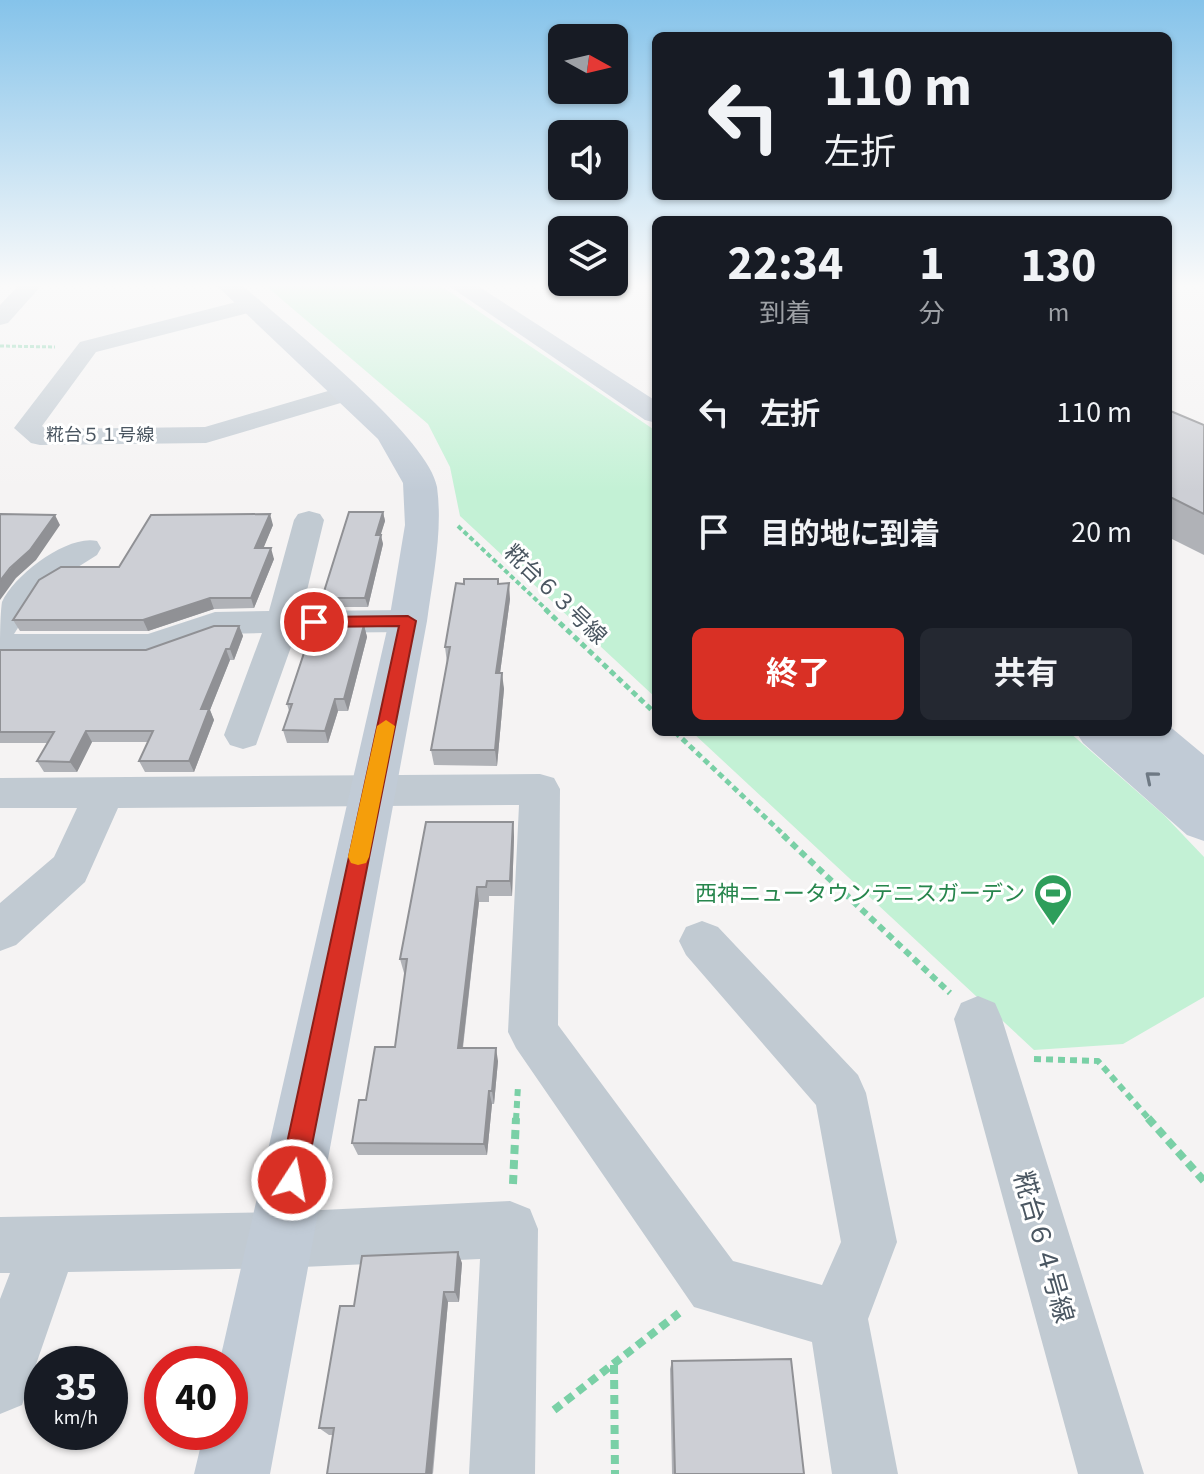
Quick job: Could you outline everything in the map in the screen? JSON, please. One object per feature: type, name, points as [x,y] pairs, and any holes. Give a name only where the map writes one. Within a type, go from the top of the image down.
[{"type":"street","name":"糀台５１号線","points":[[82,355],[27,428],[40,437],[206,435],[345,394]]},
{"type":"street","points":[[232,1474],[408,621],[422,525],[420,483],[391,434],[303,355]]},
{"type":"street","points":[[566,355],[652,411]]},
{"type":"street","points":[[604,355],[652,385]]},
{"type":"street","points":[[243,735],[283,622],[309,520]]},
{"type":"street","points":[[0,630],[31,582],[86,548]]},
{"type":"street","points":[[0,646],[151,646],[215,623],[408,621]]},
{"type":"street","points":[[1103,736],[1204,822]]},
{"type":"street","points":[[1153,736],[1204,781]]},
{"type":"street","points":[[0,793],[540,789],[533,1032],[715,1286],[838,1319]]},
{"type":"street","points":[[9,914],[70,869],[104,793]]},
{"type":"street","points":[[702,941],[840,1093],[869,1242],[838,1319],[865,1474]]},
{"type":"street","name":"糀台６４号線","points":[[978,1019],[1111,1474]]},
{"type":"street","points":[[0,1383],[24,1245],[280,1240],[510,1229],[502,1461]]},
{"type":"path","name":"糀台６３号線","points":[[422,525],[456,524],[652,710]]},
{"type":"path","points":[[679,736],[978,1019]]},
{"type":"path","points":[[510,1229],[519,1065],[533,1032]]},
{"type":"path","points":[[1031,1059],[1098,1061],[1204,1181]]},
{"type":"path","points":[[502,1461],[614,1364],[715,1286]]},
{"type":"path","points":[[614,1364],[615,1474]]},
{"type":"green space","points":[[347,355],[543,355],[652,428],[652,694],[460,516],[450,467],[428,424]]},
{"type":"green space","name":"西神ニュータウンテニスガーデン","points":[[696,736],[1074,736],[1164,815],[1204,857],[1204,997],[1123,1044],[1034,1050]]},
{"type":"building","points":[[1172,412],[1204,425],[1204,514],[1172,498]]},
{"type":"building","points":[[349,512],[383,512],[376,535],[381,535],[365,598],[322,598]]},
{"type":"building","points":[[0,514],[55,515],[30,550],[0,581]]},
{"type":"building","points":[[270,514],[255,548],[271,548],[251,598],[210,598],[143,620],[13,620],[39,580],[61,567],[119,567],[151,515]]},
{"type":"building","points":[[464,579],[498,579],[498,584],[509,583],[496,673],[502,673],[495,750],[431,750],[450,647],[445,647],[456,583],[464,584]]},
{"type":"building","points":[[314,623],[364,625],[344,699],[335,699],[325,731],[283,730],[292,704],[287,704]]},
{"type":"building","points":[[214,626],[239,626],[201,709],[209,709],[189,761],[139,761],[153,731],[86,731],[70,762],[37,761],[54,732],[0,732],[0,650],[146,650]]},
{"type":"building","points":[[426,822],[513,822],[510,881],[487,881],[486,887],[477,887],[458,1048],[496,1048],[484,1144],[352,1143],[359,1100],[366,1100],[375,1047],[395,1047],[407,959],[400,959]]},
{"type":"building","points":[[458,1252],[455,1292],[444,1292],[426,1474],[327,1474],[334,1428],[319,1428],[340,1306],[354,1306],[362,1256]]},
{"type":"building","points":[[791,1359],[804,1474],[675,1474],[672,1361]]},
{"type":"slow traffic","points":[[358,857],[386,726]]},
{"type":"place","name":"西神ニュータウンテニスガーデン","points":[[1053,927]]},
{"type":"route","points":[[292,1180],[408,621],[314,622]]}]
